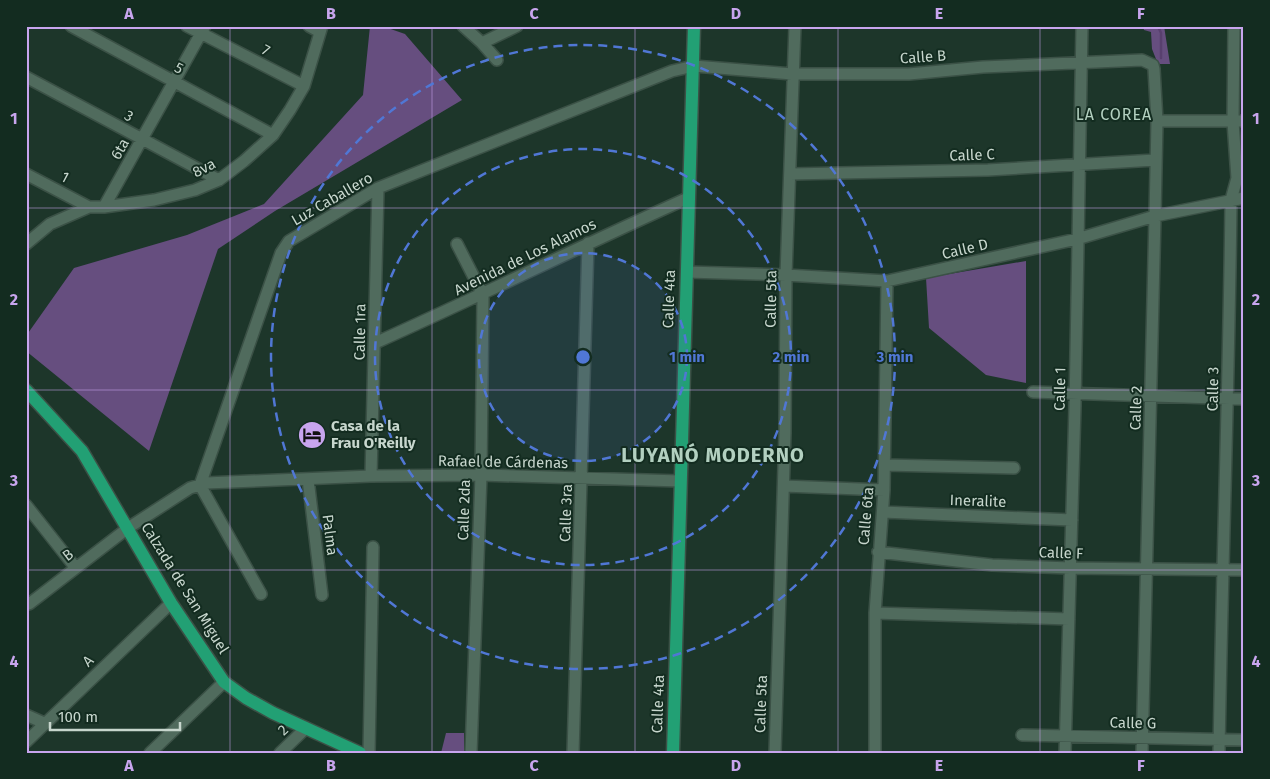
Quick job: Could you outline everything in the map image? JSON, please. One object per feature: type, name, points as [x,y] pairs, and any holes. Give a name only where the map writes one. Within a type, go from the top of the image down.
[{"type":"main road","name":"Calle 4ta","points":[[673,753],[694,26]]},
{"type":"main road","name":"Calzada de San Miguel","points":[[26,390],[82,451],[172,603],[224,682],[273,714],[360,753]]},
{"type":"street","name":"5","points":[[71,26],[272,135]]},
{"type":"street","name":"7","points":[[187,26],[203,30],[304,86]]},
{"type":"street","points":[[309,26],[321,29]]},
{"type":"street","points":[[463,26],[498,60]]},
{"type":"street","points":[[482,43],[517,26]]},
{"type":"street","name":"Calle 5ta","points":[[775,753],[784,486],[786,275],[795,26]]},
{"type":"street","name":"Calle 1","points":[[1065,753],[1072,520],[1082,26]]},
{"type":"street","name":"Calle 3","points":[[1219,753],[1231,200],[1237,178],[1238,121],[1234,26]]},
{"type":"street","name":"8va","points":[[26,244],[50,224],[89,207],[104,207],[154,200],[195,190],[219,180],[244,161],[272,135],[290,110],[304,86],[321,29]]},
{"type":"street","name":"6ta","points":[[104,207],[203,30]]},
{"type":"street","name":"Calle B","points":[[694,66],[792,74],[909,74],[979,67],[1137,60],[1147,61],[1152,65]]},
{"type":"street","name":"Calle 2","points":[[1142,753],[1155,216],[1156,121],[1155,74],[1152,65]]},
{"type":"street","name":"Luz Caballero","points":[[200,485],[281,253],[289,241],[378,188],[672,71],[694,66]]},
{"type":"street","name":"3","points":[[26,76],[219,180]]},
{"type":"street","points":[[1156,121],[1238,121]]},
{"type":"street","name":"Calle C","points":[[790,174],[978,170],[1155,160]]},
{"type":"street","name":"1","points":[[26,174],[89,207]]},
{"type":"street","points":[[1237,178],[1244,189]]},
{"type":"street","name":"Calle 1ra","points":[[371,476],[378,188]]},
{"type":"street","name":"Avenida de Los Alamos","points":[[375,343],[484,295],[588,243],[688,198]]},
{"type":"street","name":"Calle D","points":[[687,272],[887,281],[1077,238],[1155,216],[1244,198]]},
{"type":"street","name":"Calle 3ra","points":[[573,753],[588,243]]},
{"type":"street","name":"Calle 2da","points":[[457,244],[484,295],[481,475],[471,753]]},
{"type":"street","name":"Calle 6ta","points":[[875,753],[875,612],[885,464],[887,281]]},
{"type":"street","points":[[1032,392],[1244,399]]},
{"type":"street","points":[[885,464],[1014,468]]},
{"type":"street","name":"Rafael de Cárdenas","points":[[128,528],[184,492],[206,483],[371,476],[481,475],[680,481]]},
{"type":"street","name":"Palma","points":[[308,478],[322,595]]},
{"type":"street","points":[[200,485],[262,594]]},
{"type":"street","points":[[784,486],[884,490]]},
{"type":"street","points":[[26,505],[76,567]]},
{"type":"street","name":"Ineralite","points":[[883,512],[1072,520]]},
{"type":"street","name":"B","points":[[26,604],[29,604],[128,528]]},
{"type":"street","points":[[369,753],[374,547]]},
{"type":"street","name":"Calle F","points":[[878,552],[992,565],[1146,570],[1244,570]]},
{"type":"street","name":"A","points":[[26,742],[172,603]]},
{"type":"street","points":[[875,612],[1069,619]]},
{"type":"street","points":[[150,753],[224,682]]},
{"type":"street","points":[[26,715],[44,723]]},
{"type":"street","name":"2","points":[[280,753],[306,728]]},
{"type":"street","name":"Calle G","points":[[1022,735],[1244,740]]},
{"type":"shaded area","points":[[370,26],[382,26],[405,34],[462,100],[275,211],[218,249],[149,451],[26,351],[26,336],[74,268],[187,235],[264,204],[363,95]]},
{"type":"shaded area","points":[[1143,26],[1164,26],[1170,64],[1158,64],[1152,49],[1151,32],[1144,30]]},
{"type":"shaded area","points":[[1026,261],[1026,383],[986,375],[929,328],[926,278]]},
{"type":"shaded area","points":[[446,733],[464,733],[464,753],[441,753]]},
{"type":"waterway","points":[[1158,26],[1161,33],[1161,58]]},
{"type":"place","name":"Casa de la Frau O'Reilly","points":[[312,435]]},
{"type":"district","name":"LA COREA","points":[[1114,114]]},
{"type":"district","name":"LUYANÓ MODERNO","points":[[713,455]]}]
